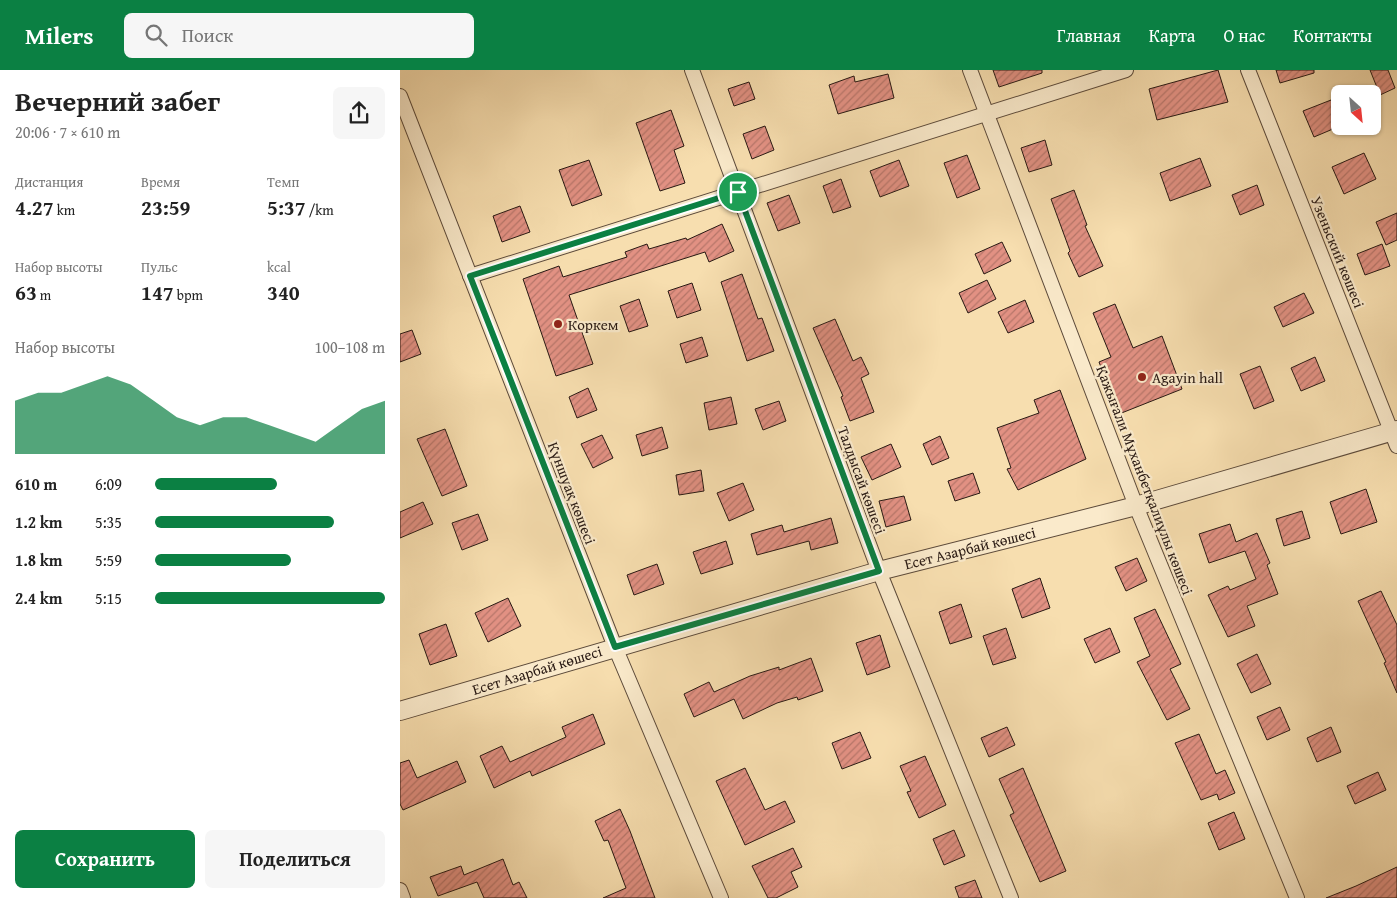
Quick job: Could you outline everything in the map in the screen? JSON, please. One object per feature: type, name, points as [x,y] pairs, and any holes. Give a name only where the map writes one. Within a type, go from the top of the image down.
[{"type":"street","name":"Талдысай көшесі","points":[[692,70],[879,571],[1011,898]]},
{"type":"street","name":"Қажығали Мұханбетқалиұлы көшесі","points":[[970,70],[988,113],[1136,506],[1297,898]]},
{"type":"street","points":[[470,276],[1126,70]]},
{"type":"street","name":"Узеньский көшесі","points":[[1248,70],[1395,436]]},
{"type":"street","name":"Күншуақ көшесі","points":[[400,96],[615,647],[720,898]]},
{"type":"street","name":"Есет Азарбай көшесі","points":[[400,711],[879,571],[1136,506],[1395,436]]},
{"type":"street","points":[[400,890],[403,898]]},
{"type":"building","points":[[993,70],[1042,70],[1042,73],[999,87]]},
{"type":"building","points":[[1218,70],[1228,102],[1157,120],[1149,89]]},
{"type":"building","points":[[1276,70],[1314,70],[1314,73],[1280,83]]},
{"type":"building","points":[[1370,70],[1388,70],[1395,88],[1381,95],[1381,85],[1376,85]]},
{"type":"building","points":[[888,74],[894,98],[838,114],[829,85],[854,76],[855,82]]},
{"type":"building","points":[[749,82],[755,99],[734,106],[728,89]]},
{"type":"building","points":[[1331,100],[1331,130],[1314,137],[1303,111]]},
{"type":"building","points":[[671,110],[684,146],[674,150],[685,183],[660,191],[636,123]]},
{"type":"building","points":[[765,126],[774,150],[752,159],[743,134]]},
{"type":"building","points":[[1045,140],[1052,165],[1029,172],[1021,148]]},
{"type":"building","points":[[1364,153],[1376,179],[1344,194],[1332,167]]},
{"type":"building","points":[[967,155],[980,189],[957,198],[944,163]]},
{"type":"building","points":[[1200,158],[1211,186],[1170,201],[1160,173]]},
{"type":"building","points":[[589,160],[602,195],[572,206],[559,170]]},
{"type":"building","points":[[899,160],[909,186],[880,197],[870,171]]},
{"type":"building","points":[[841,179],[851,207],[833,213],[823,186]]},
{"type":"building","points":[[1257,185],[1264,205],[1240,215],[1232,195]]},
{"type":"building","points":[[1074,190],[1087,225],[1085,226],[1103,266],[1079,277],[1068,253],[1070,251],[1051,199]]},
{"type":"building","points":[[789,195],[800,223],[778,231],[767,203]]},
{"type":"building","points":[[520,206],[530,232],[502,242],[493,216]]},
{"type":"building","points":[[1397,213],[1397,240],[1386,245],[1376,222]]},
{"type":"building","points":[[722,224],[734,251],[709,262],[705,252],[569,295],[593,364],[556,376],[523,279],[559,266],[563,277],[627,257],[625,252],[647,244],[649,249],[686,238],[687,240]]},
{"type":"building","points":[[1002,242],[1011,261],[984,274],[975,254]]},
{"type":"building","points":[[1382,244],[1390,266],[1365,275],[1357,254]]},
{"type":"building","points":[[742,274],[758,319],[762,318],[774,351],[747,361],[721,282]]},
{"type":"building","points":[[987,280],[996,299],[968,313],[959,293]]},
{"type":"building","points":[[692,283],[701,310],[677,318],[668,291]]},
{"type":"building","points":[[1304,293],[1314,313],[1283,327],[1274,307]]},
{"type":"building","points":[[639,299],[648,326],[629,332],[620,306]]},
{"type":"building","points":[[1025,300],[1034,322],[1008,333],[998,312]]},
{"type":"building","points":[[1115,304],[1133,348],[1162,336],[1182,389],[1119,414],[1099,362],[1111,357],[1093,313]]},
{"type":"building","points":[[835,319],[853,361],[861,357],[869,374],[861,378],[874,412],[850,421],[841,397],[843,396],[813,328]]},
{"type":"building","points":[[412,330],[421,354],[400,362],[400,334]]},
{"type":"building","points":[[702,337],[708,356],[686,363],[680,344]]},
{"type":"building","points":[[1315,357],[1325,381],[1301,391],[1291,368]]},
{"type":"building","points":[[1260,366],[1274,401],[1254,409],[1240,374]]},
{"type":"building","points":[[588,388],[597,410],[577,418],[569,397]]},
{"type":"building","points":[[1060,390],[1086,459],[1018,490],[1007,469],[1011,468],[997,428],[1039,413],[1034,400]]},
{"type":"building","points":[[731,397],[737,424],[709,430],[704,403]]},
{"type":"building","points":[[779,401],[786,421],[763,430],[755,409]]},
{"type":"building","points":[[662,427],[668,448],[642,456],[636,435]]},
{"type":"building","points":[[445,429],[467,486],[442,496],[417,439]]},
{"type":"building","points":[[602,435],[613,458],[593,468],[581,444]]},
{"type":"building","points":[[940,436],[949,458],[932,465],[923,444]]},
{"type":"building","points":[[891,444],[901,467],[872,480],[861,457]]},
{"type":"building","points":[[701,470],[704,491],[679,495],[676,475]]},
{"type":"building","points":[[973,473],[980,493],[955,501],[948,481]]},
{"type":"building","points":[[743,483],[754,510],[729,521],[717,493]]},
{"type":"building","points":[[1366,489],[1377,522],[1341,534],[1330,502]]},
{"type":"building","points":[[904,496],[911,520],[886,527],[879,501]]},
{"type":"building","points":[[423,502],[433,524],[400,538],[400,512]]},
{"type":"building","points":[[1302,511],[1310,538],[1284,546],[1276,519]]},
{"type":"building","points":[[478,514],[488,540],[462,550],[452,523]]},
{"type":"building","points":[[831,518],[838,543],[811,550],[809,541],[757,555],[751,534],[782,525],[784,532]]},
{"type":"building","points":[[1230,524],[1236,542],[1257,533],[1270,563],[1267,565],[1278,594],[1247,606],[1255,626],[1228,637],[1208,595],[1228,586],[1230,590],[1256,579],[1245,551],[1209,563],[1199,534]]},
{"type":"building","points":[[726,541],[733,564],[701,574],[693,552]]},
{"type":"building","points":[[1137,558],[1147,581],[1126,591],[1115,567]]},
{"type":"building","points":[[657,564],[664,584],[634,595],[627,575]]},
{"type":"building","points":[[1040,578],[1050,608],[1022,618],[1012,589]]},
{"type":"building","points":[[1381,591],[1397,625],[1397,693],[1384,663],[1386,662],[1358,601]]},
{"type":"building","points":[[508,598],[521,626],[488,642],[475,613]]},
{"type":"building","points":[[961,604],[972,637],[950,644],[939,612]]},
{"type":"building","points":[[1155,609],[1181,664],[1170,669],[1190,709],[1167,720],[1137,662],[1150,656],[1134,618]]},
{"type":"building","points":[[446,624],[457,656],[430,665],[419,634]]},
{"type":"building","points":[[1006,628],[1016,658],[993,665],[983,636]]},
{"type":"building","points":[[1110,628],[1120,652],[1095,663],[1084,639]]},
{"type":"building","points":[[880,635],[890,667],[867,675],[856,643]]},
{"type":"building","points":[[1257,654],[1271,684],[1251,693],[1237,664]]},
{"type":"building","points":[[811,658],[823,691],[798,700],[797,697],[777,703],[743,719],[734,699],[694,717],[684,694],[709,682],[714,692],[750,676],[779,667],[779,670]]},
{"type":"building","points":[[1280,707],[1290,730],[1267,740],[1257,717]]},
{"type":"building","points":[[593,714],[605,744],[532,776],[530,771],[494,788],[480,756],[502,746],[510,762],[566,737],[562,727]]},
{"type":"building","points":[[1007,727],[1015,745],[989,757],[981,738]]},
{"type":"building","points":[[1331,727],[1341,752],[1317,762],[1307,738]]},
{"type":"building","points":[[860,732],[871,758],[842,769],[832,743]]},
{"type":"building","points":[[1199,734],[1216,774],[1225,770],[1235,793],[1219,800],[1217,794],[1201,800],[1175,743]]},
{"type":"building","points":[[925,756],[946,805],[919,818],[907,792],[911,791],[900,766]]},
{"type":"building","points":[[409,760],[417,778],[457,761],[466,782],[403,810],[400,804],[400,763]]},
{"type":"building","points":[[745,768],[765,810],[785,801],[795,822],[745,845],[716,781]]},
{"type":"building","points":[[1023,768],[1066,871],[1040,882],[1010,815],[1014,813],[999,779]]},
{"type":"building","points":[[1378,772],[1386,790],[1355,804],[1347,786]]},
{"type":"building","points":[[620,809],[655,898],[603,898],[626,888],[608,840],[604,841],[595,821]]},
{"type":"building","points":[[1234,812],[1245,839],[1219,850],[1208,823]]},
{"type":"building","points":[[954,830],[965,856],[944,865],[933,839]]},
{"type":"building","points":[[793,848],[802,867],[791,872],[798,887],[776,898],[768,898],[752,866]]},
{"type":"building","points":[[503,859],[513,885],[519,882],[527,898],[484,898],[477,882],[438,896],[430,877],[461,866],[464,875]]},
{"type":"building","points":[[1397,867],[1397,898],[1326,898],[1356,886]]},
{"type":"building","points":[[975,880],[982,898],[959,898],[955,887]]},
{"type":"place","name":"Коркем","points":[[558,324]]},
{"type":"place","name":"Agayin hall","points":[[1142,377]]},
{"type":"route","points":[[738,192],[879,571],[615,647],[470,276],[738,192]]}]
